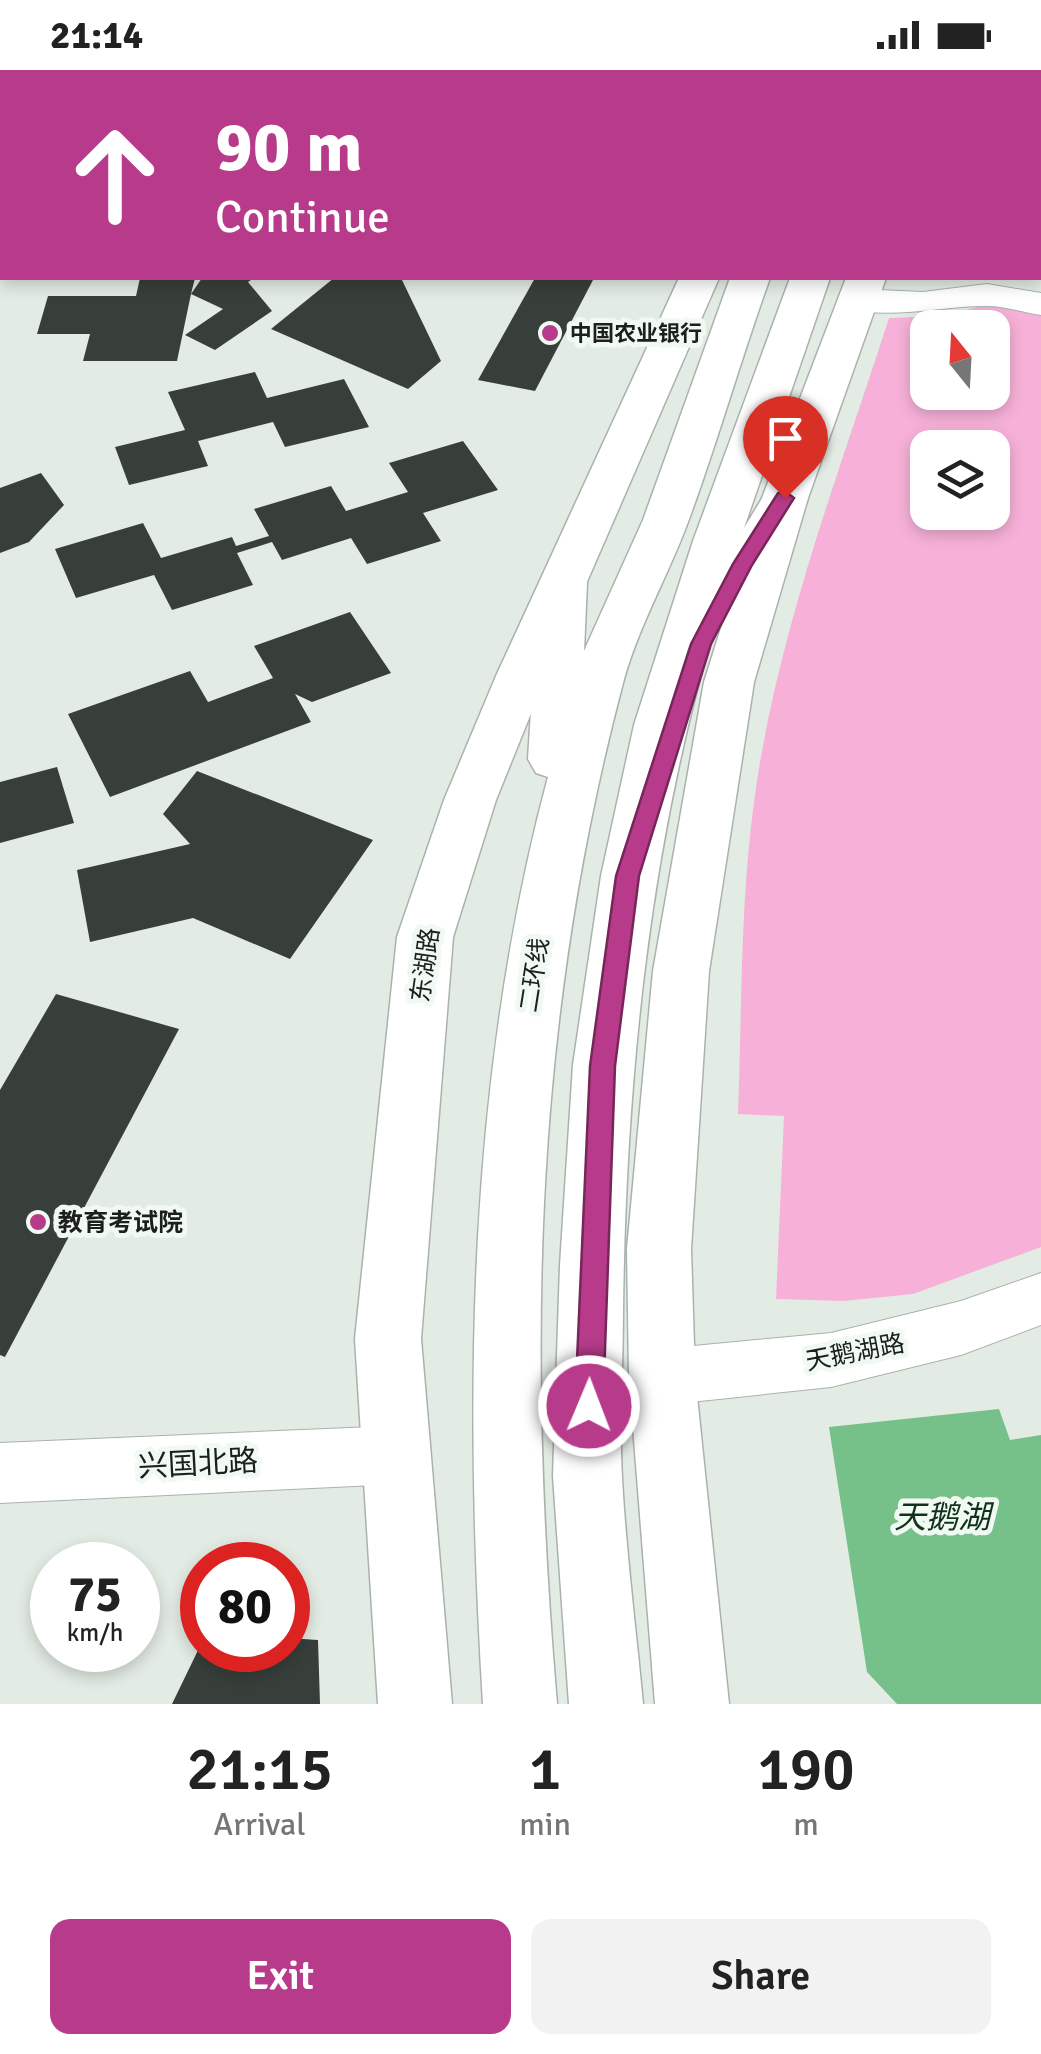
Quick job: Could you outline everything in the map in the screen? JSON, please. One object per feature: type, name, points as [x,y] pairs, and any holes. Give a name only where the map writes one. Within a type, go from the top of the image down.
[{"type":"main road","name":"东湖路","points":[[415,1704],[388,1339],[425,937],[470,800],[699,280]]},
{"type":"main road","name":"二环线","points":[[520,1704],[506,1544],[503,1304],[519,1072],[548,894],[600,677],[665,522],[749,280]]},
{"type":"main road","points":[[692,1704],[662,1377],[659,1249],[681,972],[729,682],[844,285]]},
{"type":"main road","points":[[606,1704],[588,1476],[592,1265],[602,1066],[628,876],[660,725],[716,541],[844,285]]},
{"type":"main road","points":[[628,876],[701,644],[743,564],[785,498]]},
{"type":"main road","points":[[548,894],[564,583]]},
{"type":"street","points":[[844,285],[923,303],[987,295],[1041,304]]},
{"type":"street","name":"天鹅湖路","points":[[662,1377],[830,1360],[961,1328],[1041,1299]]},
{"type":"street","name":"兴国北路","points":[[0,1473],[397,1455]]},
{"type":"shaded area","points":[[986,305],[1041,312],[1041,1247],[913,1294],[844,1301],[776,1299],[784,1116],[738,1114],[746,880],[754,802],[764,740],[793,618],[889,318],[910,317],[910,410],[1010,410],[1010,310],[966,310]]},
{"type":"water","name":"天鹅湖","points":[[999,1409],[1010,1440],[1041,1435],[1041,1704],[897,1704],[867,1672],[829,1427]]},
{"type":"building","points":[[140,280],[195,280],[177,361],[83,361],[90,334],[37,334],[48,296],[136,296]]},
{"type":"building","points":[[201,280],[251,280],[248,282],[272,311],[215,350],[185,335],[223,309],[191,294]]},
{"type":"building","points":[[332,280],[402,280],[441,361],[408,389],[271,329]]},
{"type":"building","points":[[534,280],[593,280],[535,391],[478,380]]},
{"type":"building","points":[[255,372],[267,398],[344,379],[369,427],[285,447],[273,422],[198,441],[208,466],[129,485],[115,447],[185,430],[168,392]]},
{"type":"building","points":[[463,441],[498,490],[423,513],[441,541],[367,564],[351,538],[282,560],[272,542],[237,553],[253,585],[172,610],[154,575],[76,598],[55,549],[143,523],[161,558],[232,537],[236,546],[269,536],[254,509],[331,486],[346,511],[408,492],[389,463]]},
{"type":"building","points":[[41,473],[64,505],[29,542],[0,553],[0,488]]},
{"type":"building","points":[[350,612],[391,673],[312,702],[295,694],[311,722],[110,797],[68,714],[190,671],[208,702],[273,678],[254,646]]},
{"type":"building","points":[[57,767],[74,823],[0,843],[0,782]]},
{"type":"building","points":[[197,771],[373,840],[290,959],[193,918],[90,942],[77,870],[190,844],[163,814]]},
{"type":"building","name":"教育考试院","points":[[56,994],[179,1029],[5,1357],[0,1355],[0,1090]]},
{"type":"building","points":[[310,1639],[318,1640],[320,1704],[172,1704],[187,1672],[310,1672]]},
{"type":"place","name":"中国农业银行","points":[[550,333]]},
{"type":"place","name":"教育考试院","points":[[38,1222]]},
{"type":"route","points":[[589,1406],[602,1066],[628,876],[701,644],[743,564],[785,498]]}]
